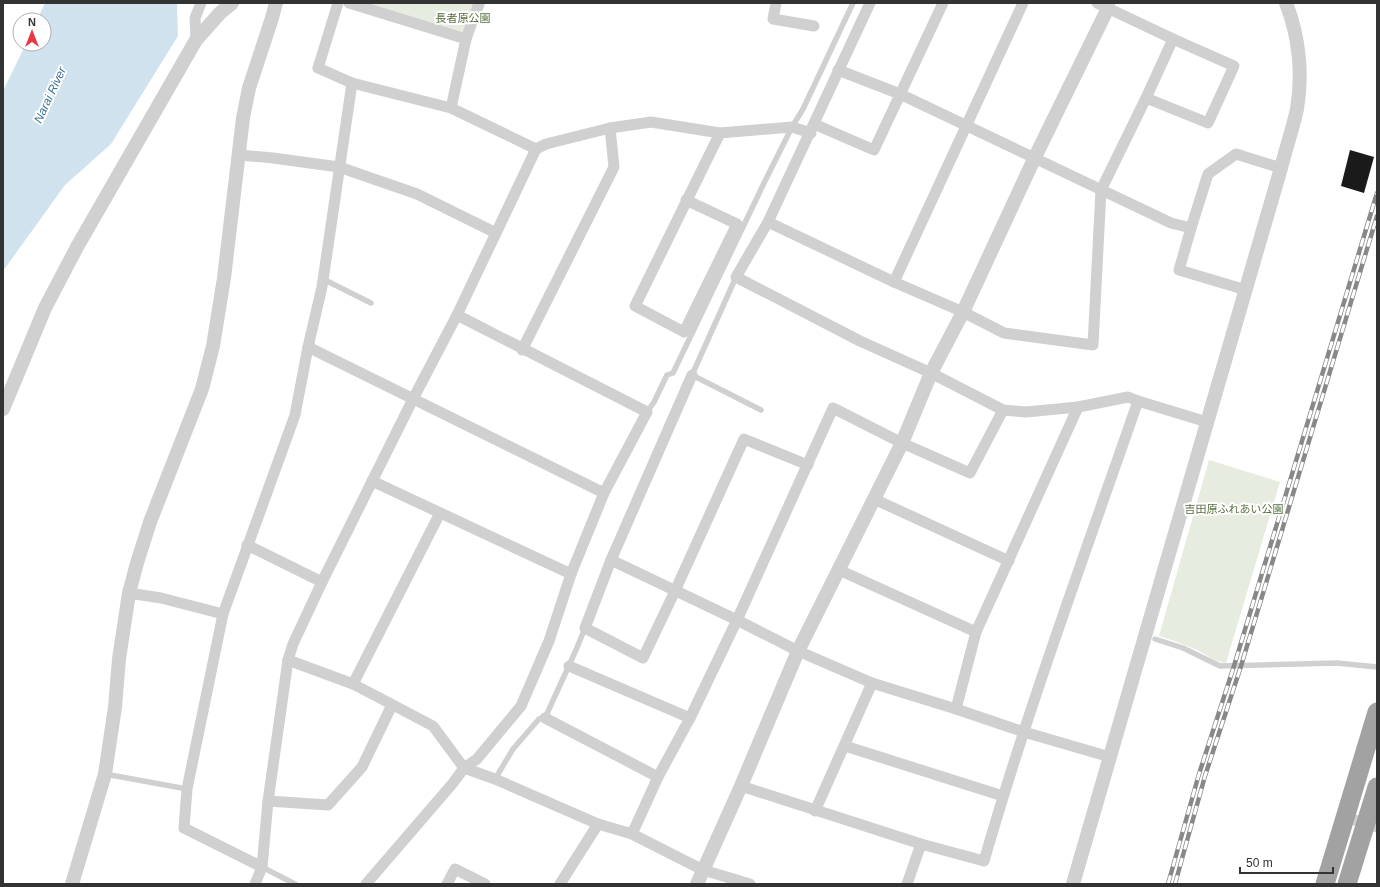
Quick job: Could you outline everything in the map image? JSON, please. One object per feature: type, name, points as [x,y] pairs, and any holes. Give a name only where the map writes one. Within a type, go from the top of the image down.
[{"type":"highway","points":[[1325,884],[1377,712]]},
{"type":"highway","points":[[1347,884],[1372,825],[1377,787]]},
{"type":"street","points":[[196,40],[195,18],[201,3]]},
{"type":"street","points":[[3,409],[45,308],[77,247],[196,40],[220,13],[232,3]]},
{"type":"street","points":[[72,884],[105,774],[115,708],[119,658],[130,593],[150,522],[202,389],[213,346],[224,278],[243,118],[249,88],[276,3]]},
{"type":"street","points":[[338,3],[318,68],[352,83],[451,108],[536,149]]},
{"type":"street","points":[[349,3],[466,39]]},
{"type":"street","points":[[451,108],[466,39],[479,3]]},
{"type":"street","points":[[776,3],[773,19],[814,26]]},
{"type":"street","points":[[870,3],[768,222],[736,277],[860,341],[931,373],[1004,410],[1026,412],[1078,407],[1128,397],[1207,422]]},
{"type":"street","points":[[255,884],[262,867],[268,801],[288,660],[293,644],[372,481],[457,315],[536,149],[546,144],[610,128],[651,122],[720,133],[792,127],[813,128],[874,150],[943,3]]},
{"type":"street","points":[[894,282],[1023,3]]},
{"type":"street","points":[[1073,884],[1246,290],[1297,108],[1300,76],[1297,45],[1292,18],[1286,3]]},
{"type":"street","points":[[698,884],[742,786],[798,651],[902,443],[931,373],[963,312],[1104,5],[1173,39],[1234,66],[1208,123],[1146,98]]},
{"type":"street","points":[[768,222],[894,282],[963,312],[1004,333],[1093,345],[1101,190],[1173,39]]},
{"type":"street","points":[[838,70],[900,94],[1171,223],[1191,228]]},
{"type":"street","points":[[262,867],[184,828],[187,789],[205,698],[224,614],[295,415],[323,279],[352,83]]},
{"type":"street","points":[[522,350],[614,167],[610,128]]},
{"type":"street","points":[[686,200],[737,224],[684,332],[635,306],[686,200],[720,133]]},
{"type":"street","points":[[1246,290],[1179,270],[1191,228],[1208,174],[1236,154],[1281,168]]},
{"type":"street","points":[[239,155],[339,167],[417,194],[496,233]]},
{"type":"street","points":[[366,884],[448,789],[464,768],[477,759],[521,706],[549,641],[571,574],[604,493],[647,412],[522,350],[457,315]]},
{"type":"street","points":[[308,347],[604,493]]},
{"type":"street","points":[[692,375],[611,560],[585,628],[643,658],[744,439],[808,465]]},
{"type":"street","points":[[742,786],[921,844],[984,860],[1024,732],[1138,401]]},
{"type":"street","points":[[956,708],[976,632],[1078,407]]},
{"type":"street","points":[[632,834],[658,777],[690,718],[737,620],[833,408],[902,443],[970,473],[1004,410]]},
{"type":"street","points":[[372,481],[571,574]]},
{"type":"street","points":[[874,499],[1009,561]]},
{"type":"street","points":[[353,684],[440,513]]},
{"type":"street","points":[[247,546],[322,582]]},
{"type":"street","points":[[611,560],[798,651],[872,683],[956,708],[1024,732],[1110,757]]},
{"type":"street","points":[[838,570],[976,632]]},
{"type":"street","points":[[130,593],[161,598],[224,614]]},
{"type":"street","points":[[288,660],[353,684],[433,726],[464,768],[495,779],[598,824],[632,834],[704,870],[750,884]]},
{"type":"street","points":[[569,666],[690,718]]},
{"type":"street","points":[[815,810],[872,683]]},
{"type":"street","points":[[268,801],[328,804],[362,767],[392,705]]},
{"type":"street","points":[[545,718],[658,777]]},
{"type":"street","points":[[845,746],[1003,796]]},
{"type":"street","points":[[1345,817],[1372,825]]},
{"type":"street","points":[[560,884],[598,824]]},
{"type":"street","points":[[907,884],[921,844]]},
{"type":"street","points":[[447,884],[455,869],[486,884]]},
{"type":"lane","points":[[647,412],[654,402],[667,375],[673,373],[792,127],[803,109],[853,3]]},
{"type":"lane","points":[[736,277],[692,375],[761,410]]},
{"type":"lane","points":[[323,279],[371,303]]},
{"type":"lane","points":[[495,779],[513,749],[539,719],[545,718],[585,628]]},
{"type":"lane","points":[[1154,639],[1183,648],[1220,666],[1337,663],[1377,667]]},
{"type":"lane","points":[[105,774],[187,789]]},
{"type":"lane","points":[[262,867],[295,884]]},
{"type":"green space","name":"長者原公園","points":[[357,3],[486,3],[474,31],[466,35]]},
{"type":"green space","name":"吉田原ふれあい公園","points":[[1209,460],[1280,482],[1226,663],[1214,659],[1191,647],[1159,636]]},
{"type":"water","name":"Narai River","points":[[45,3],[177,3],[178,36],[111,144],[65,185],[3,271],[3,91],[22,52],[52,52],[52,12],[41,12]]},
{"type":"building","points":[[1350,150],[1374,157],[1364,193],[1341,186]]},
{"type":"railway","points":[[1168,884],[1199,774],[1234,666],[1377,193]]},
{"type":"railway","points":[[1175,884],[1205,776],[1241,666],[1377,216]]}]
